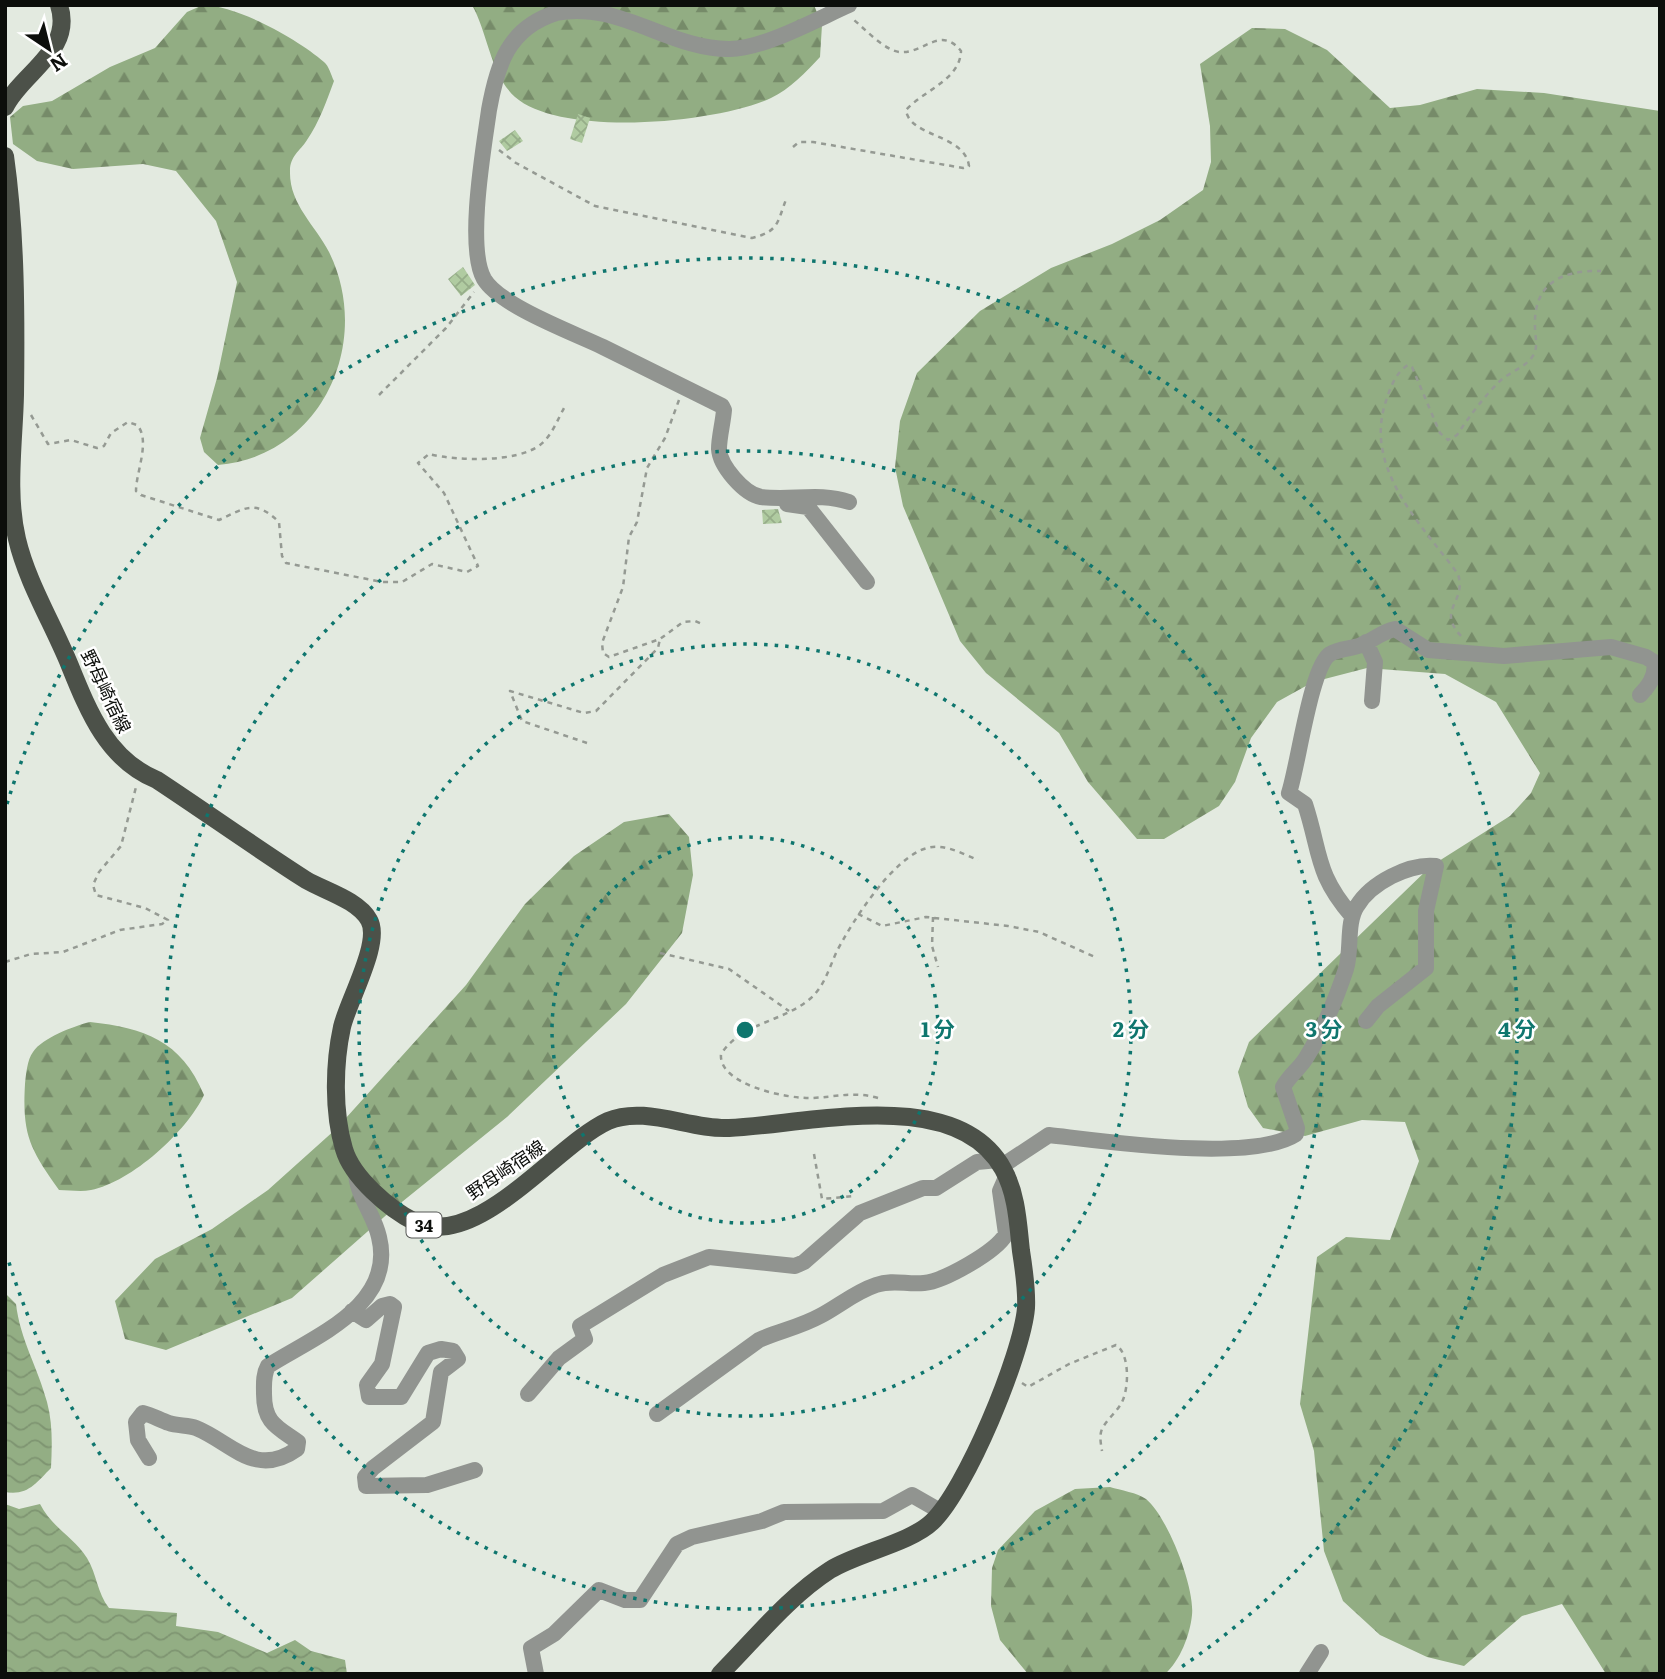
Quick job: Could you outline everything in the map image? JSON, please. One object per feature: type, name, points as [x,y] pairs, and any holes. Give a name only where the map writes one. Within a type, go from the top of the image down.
[{"type":"main road","points":[[5,107],[54,47],[62,18],[59,5]]},
{"type":"main road","name":"野母崎宿線","points":[[5,156],[10,187],[15,398],[13,494],[17,539],[74,677],[106,742],[139,773],[157,780],[310,882],[362,911],[369,919],[373,942],[342,1025],[336,1065],[344,1152],[356,1171],[405,1216],[419,1224],[438,1226],[460,1223],[495,1205],[589,1132],[621,1117],[728,1129],[835,1116],[903,1116],[947,1126],[966,1134],[980,1142],[1002,1167]]},
{"type":"main road","points":[[720,1674],[801,1591],[832,1568],[923,1528],[940,1511],[972,1458],[1016,1356],[1026,1307],[1026,1284],[1015,1202],[1002,1167]]},
{"type":"street","points":[[844,7],[749,46],[732,50],[700,45],[650,26],[598,11],[569,10],[537,20],[519,32],[505,50],[493,86],[478,198],[478,247],[484,280],[503,296],[544,321],[722,406],[724,410],[719,450],[732,477],[768,502],[808,507],[867,582]]},
{"type":"street","points":[[758,496],[830,496],[849,502]]},
{"type":"street","points":[[1352,916],[1332,892],[1316,856],[1305,804],[1289,793],[1298,766],[1303,726],[1320,665],[1329,654],[1366,642],[1383,631],[1395,629],[1428,650],[1472,654],[1504,656],[1611,647],[1654,662],[1656,669],[1651,682],[1640,695]]},
{"type":"street","points":[[1366,642],[1375,662],[1372,701]]},
{"type":"street","points":[[528,1394],[559,1358],[585,1339],[580,1326],[663,1275],[709,1257],[795,1266],[812,1256],[860,1213],[923,1188],[936,1188],[977,1162],[1002,1167],[1049,1135],[1114,1143],[1209,1148],[1281,1141],[1296,1134],[1297,1128],[1285,1101],[1283,1087],[1305,1059],[1316,1039],[1346,968],[1352,916],[1367,893],[1389,878],[1423,867],[1438,867],[1426,911],[1426,968],[1378,1006],[1366,1021]]},
{"type":"street","points":[[657,1415],[760,1340],[776,1332],[820,1316],[846,1298],[877,1284],[891,1281],[925,1283],[950,1274],[993,1248],[1006,1234],[1000,1191],[1002,1167]]},
{"type":"street","points":[[149,1458],[138,1440],[136,1422],[143,1413],[169,1423],[196,1428],[236,1454],[256,1459],[278,1459],[297,1449],[298,1442],[281,1431],[264,1410],[264,1374],[268,1366],[328,1332],[352,1311],[373,1284],[380,1270],[381,1256],[375,1222],[359,1191],[356,1171]]},
{"type":"street","points":[[352,1311],[366,1320],[382,1306],[390,1304],[394,1307],[382,1364],[367,1385],[369,1397],[401,1397],[428,1353],[440,1349],[453,1351],[458,1359],[440,1372],[433,1422],[368,1472],[364,1480],[366,1486],[427,1485],[475,1470]]},
{"type":"street","points":[[536,1674],[531,1648],[554,1634],[599,1590],[625,1600],[640,1600],[677,1544],[692,1537],[762,1521],[784,1512],[883,1511],[912,1495],[940,1511]]},
{"type":"street","points":[[1307,1674],[1321,1653]]},
{"type":"path","points":[[793,146],[799,142],[813,142],[962,168],[969,166],[963,153],[939,134],[927,132],[907,117],[906,110],[950,76],[961,62],[961,51],[948,40],[938,39],[908,51],[893,51],[844,7]]},
{"type":"path","points":[[485,139],[516,163],[595,206],[752,238],[771,233],[779,222],[787,197]]},
{"type":"path","points":[[1472,654],[1467,643],[1451,626],[1450,611],[1462,584],[1458,574],[1409,513],[1382,455],[1381,415],[1395,380],[1408,365],[1418,377],[1440,433],[1448,440],[1457,435],[1498,382],[1528,362],[1536,352],[1535,307],[1541,292],[1554,280],[1579,270],[1601,271]]},
{"type":"path","points":[[379,395],[446,328],[484,280]]},
{"type":"path","points":[[683,387],[665,438],[647,468],[637,522],[629,537],[623,587],[603,643],[603,653],[609,657],[660,639],[683,622],[695,621],[704,625]]},
{"type":"path","points":[[15,398],[26,407],[48,444],[71,440],[97,448],[104,446],[120,425],[128,422],[137,425],[143,438],[136,475],[136,491],[141,495],[219,520],[244,506],[261,509],[279,522],[282,556],[286,564],[382,582],[402,582],[432,564],[467,572],[478,566],[444,493],[418,463],[429,454],[470,462],[527,451],[541,444],[564,408]]},
{"type":"path","points":[[587,743],[523,721],[510,691],[584,713],[596,711],[658,648],[660,639]]},
{"type":"path","points":[[5,962],[31,954],[63,952],[104,934],[162,924],[168,920],[145,908],[96,895],[93,885],[99,872],[121,846],[139,773]]},
{"type":"path","points":[[903,1116],[895,1107],[876,1097],[852,1092],[799,1097],[759,1087],[726,1073],[721,1061],[726,1047],[746,1031],[810,999],[823,984],[858,914],[874,892],[907,859],[926,848],[941,847],[978,860]]},
{"type":"path","points":[[858,914],[882,926],[933,917],[1040,932],[1095,957]]},
{"type":"path","points":[[933,917],[932,946],[939,967]]},
{"type":"path","points":[[660,953],[729,969],[789,1011]]},
{"type":"path","points":[[814,1154],[819,1195],[822,1199],[857,1196]]},
{"type":"path","points":[[1016,1356],[1021,1380],[1028,1387],[1101,1349],[1116,1345],[1122,1349],[1126,1356],[1125,1392],[1121,1403],[1102,1428],[1102,1451]]},
{"type":"green space","points":[[203,5],[232,11],[266,25],[313,53],[330,71],[334,81],[326,104],[294,158],[290,171],[298,204],[329,252],[341,286],[345,322],[341,356],[329,388],[311,417],[286,440],[255,457],[218,465],[204,452],[200,438],[217,378],[237,282],[216,221],[176,171],[143,164],[73,169],[37,161],[13,144],[10,117],[23,106],[52,101],[110,67],[155,48],[187,12]]},
{"type":"green space","points":[[472,5],[814,5],[822,25],[820,57],[785,90],[747,107],[715,114],[641,122],[567,118],[537,110],[515,97],[507,88],[500,77]]},
{"type":"green space","points":[[1252,28],[1285,29],[1327,50],[1390,108],[1420,105],[1477,89],[1544,93],[1660,111],[1660,1674],[1606,1674],[1562,1604],[1522,1616],[1464,1666],[1427,1657],[1380,1635],[1343,1601],[1324,1551],[1314,1451],[1300,1404],[1317,1257],[1346,1237],[1390,1240],[1419,1161],[1405,1122],[1362,1120],[1305,1136],[1263,1128],[1248,1107],[1238,1072],[1249,1042],[1431,866],[1510,816],[1531,793],[1540,773],[1496,702],[1445,674],[1367,668],[1313,682],[1277,702],[1251,738],[1235,782],[1219,806],[1164,839],[1137,839],[1088,782],[1059,733],[986,673],[960,641],[903,506],[895,467],[900,421],[917,373],[980,311],[1051,268],[1112,244],[1160,220],[1203,190],[1211,162],[1210,126],[1200,64]]},
{"type":"green space","points":[[669,814],[689,837],[693,875],[682,933],[626,1004],[507,1117],[392,1210],[292,1298],[166,1350],[125,1339],[115,1301],[155,1259],[212,1229],[268,1190],[336,1129],[466,985],[525,904],[574,856],[624,822]]},
{"type":"green space","points":[[90,1022],[127,1028],[159,1040],[184,1061],[204,1095],[172,1139],[124,1177],[91,1190],[59,1190],[30,1141],[24,1102],[27,1068],[33,1052],[43,1042]]},
{"type":"green space","points":[[1110,1487],[1146,1499],[1171,1536],[1185,1571],[1192,1603],[1187,1639],[1165,1674],[1028,1674],[1000,1640],[991,1606],[992,1568],[998,1550],[1035,1511],[1075,1489]]},
{"type":"water","points":[[5,1282],[6,1294],[16,1304],[21,1329],[43,1389],[52,1435],[51,1468],[31,1487],[13,1493],[5,1492]]},
{"type":"water","points":[[5,1504],[19,1509],[40,1504],[51,1520],[87,1558],[109,1608],[177,1613],[176,1626],[218,1632],[267,1653],[295,1640],[311,1651],[345,1660],[347,1674],[5,1674]]},
{"type":"building","points":[[578,114],[590,118],[582,143],[570,139]]},
{"type":"building","points":[[515,130],[523,141],[507,151],[499,141]]},
{"type":"building","points":[[463,267],[475,285],[461,296],[448,279]]},
{"type":"building","points":[[778,509],[782,523],[763,524],[762,510]]}]
